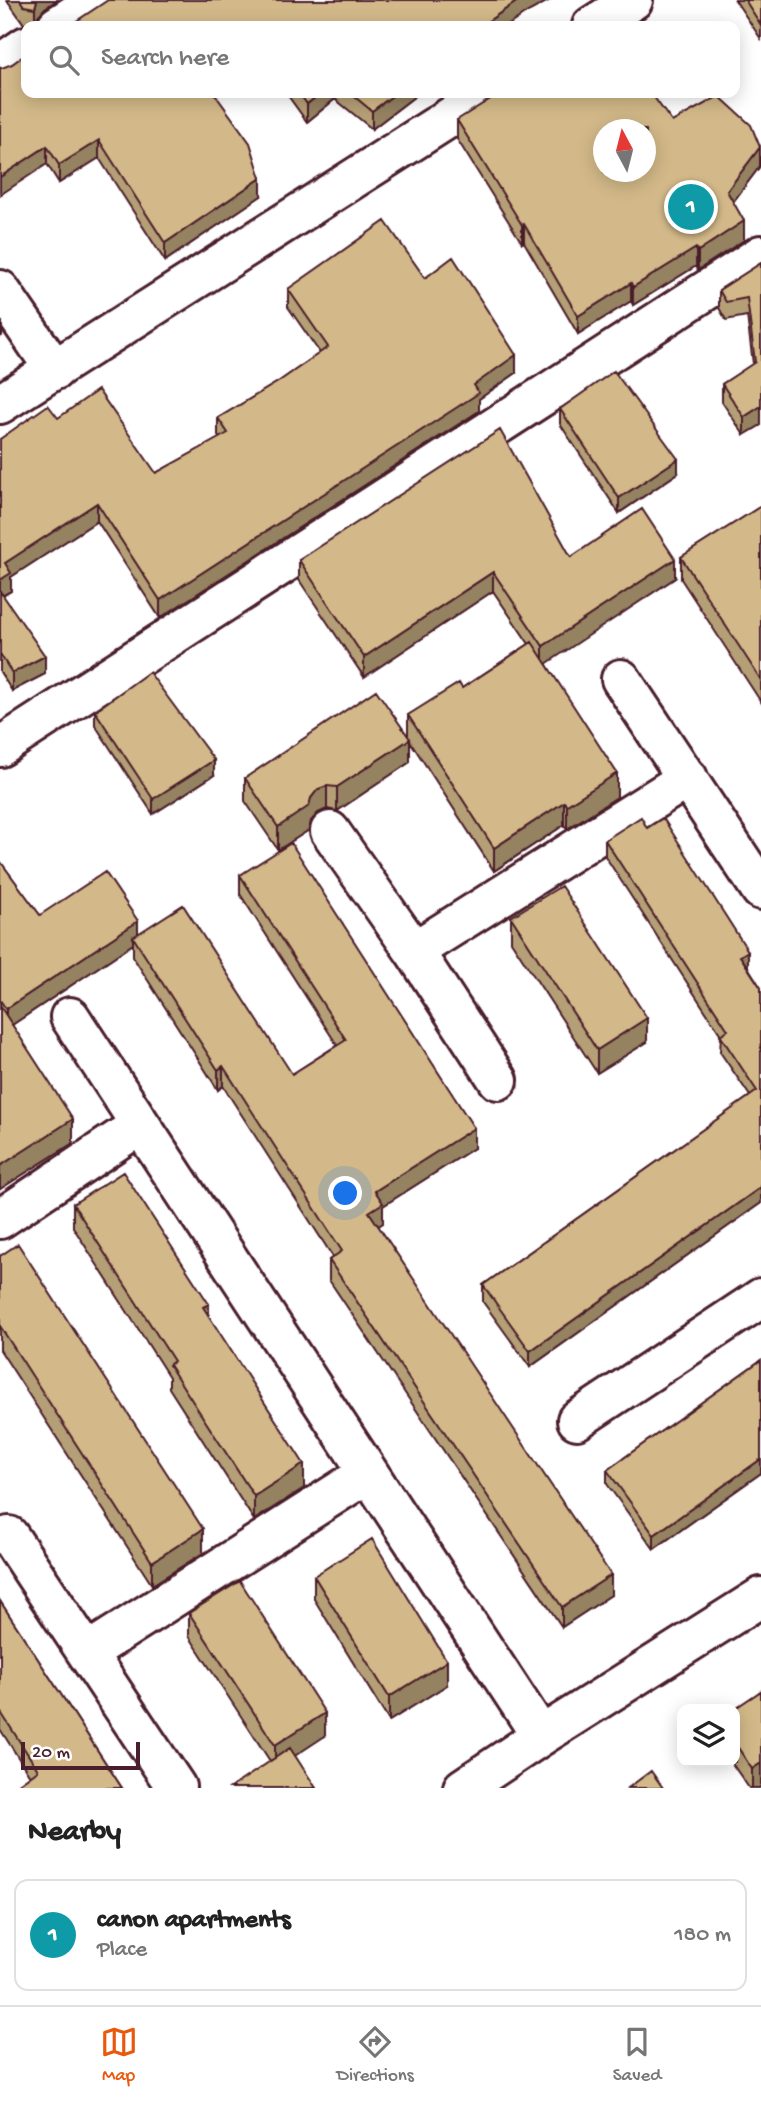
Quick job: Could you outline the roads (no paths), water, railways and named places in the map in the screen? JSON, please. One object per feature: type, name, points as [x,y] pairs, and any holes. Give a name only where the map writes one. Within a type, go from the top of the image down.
[{"type":"street","points":[[65,21],[97,0]]},
{"type":"street","points":[[600,21],[633,0]]},
{"type":"street","points":[[0,64],[21,50]]},
{"type":"street","points":[[0,404],[480,98]]},
{"type":"street","points":[[0,747],[761,255]]},
{"type":"street","points":[[0,290],[55,370]]},
{"type":"street","points":[[621,679],[761,890]]},
{"type":"street","points":[[414,951],[688,778]]},
{"type":"street","points":[[330,831],[414,951],[498,1080]]},
{"type":"street","points":[[70,1017],[541,1736]]},
{"type":"street","points":[[0,1219],[140,1125]]},
{"type":"street","points":[[577,1420],[761,1298]]},
{"type":"street","points":[[87,1653],[368,1472]]},
{"type":"street","points":[[9,1536],[176,1787]]},
{"type":"street","points":[[463,1788],[761,1597]]},
{"type":"place","name":"canon apartments","points":[[691,207]]}]
